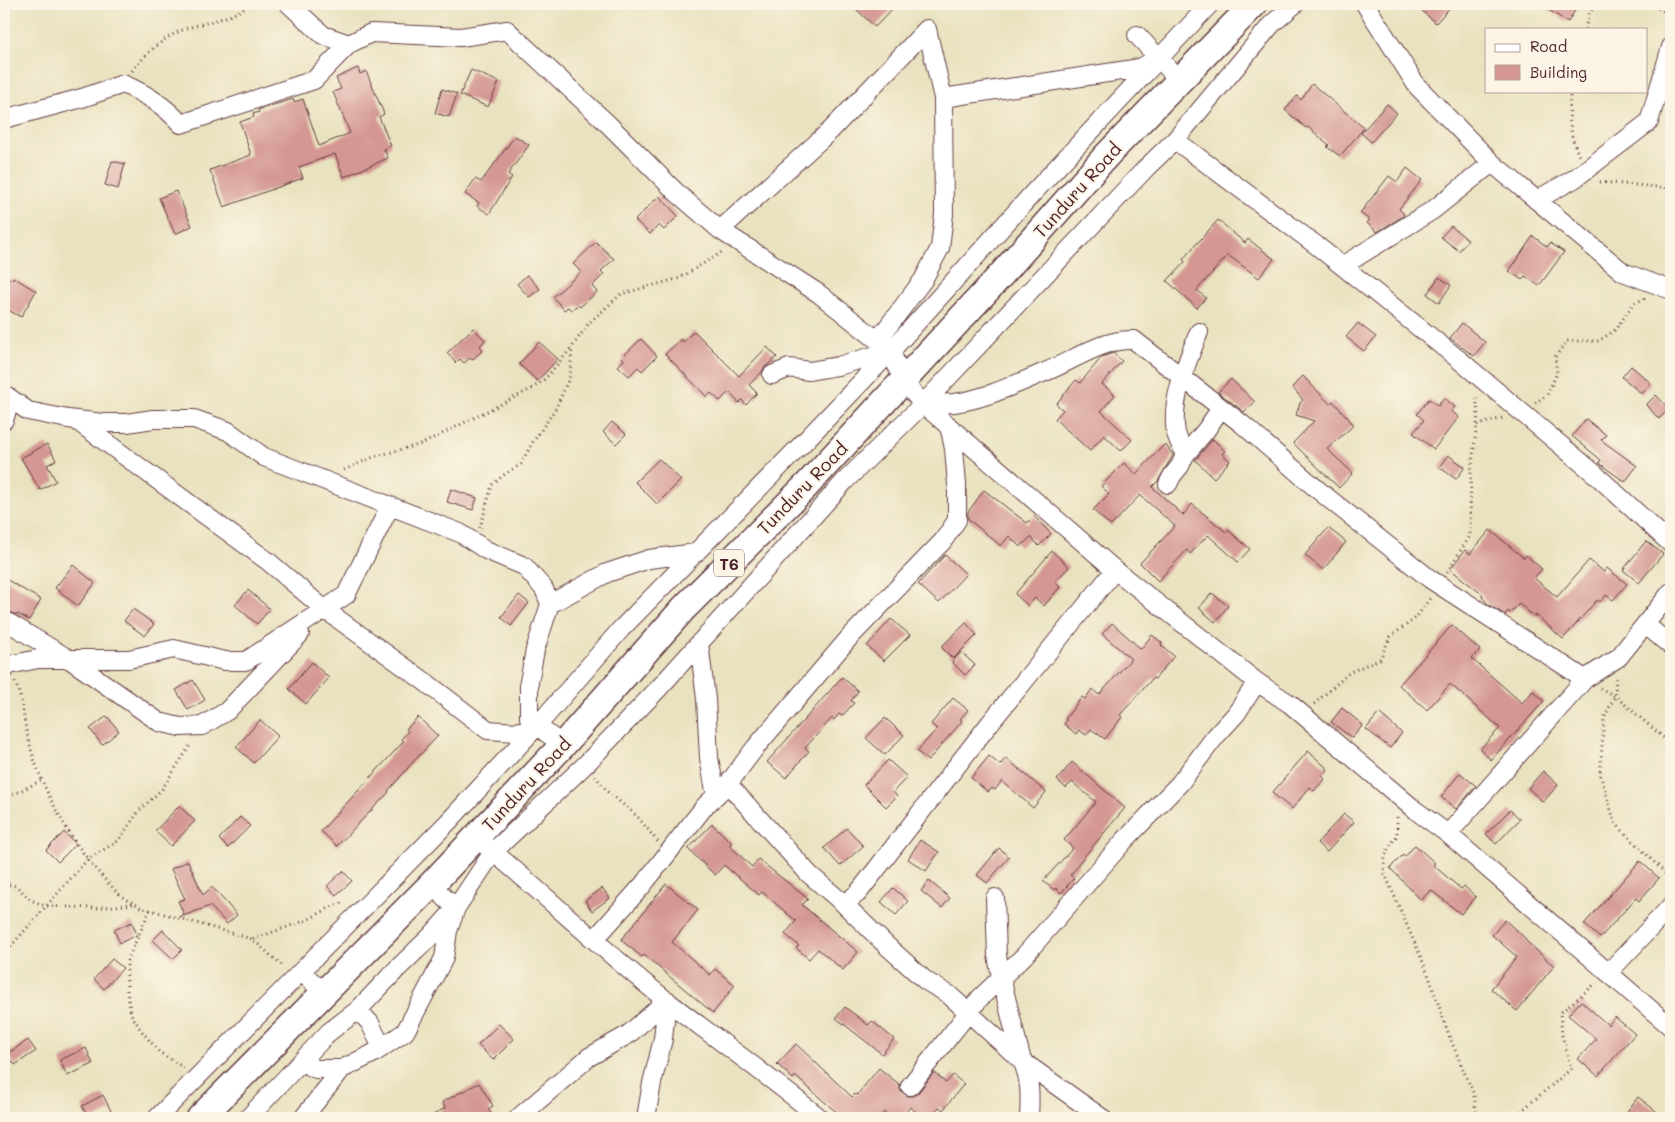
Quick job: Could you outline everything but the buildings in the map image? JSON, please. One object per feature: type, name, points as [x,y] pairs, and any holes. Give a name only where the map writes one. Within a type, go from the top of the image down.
[{"type":"highway","name":"Tunduru Road","points":[[200,1118],[431,885],[484,845],[563,745],[684,608],[806,486],[1001,276],[1107,155],[1254,4]]},
{"type":"street","points":[[289,4],[324,35],[349,44]]},
{"type":"street","points":[[157,1118],[444,826],[537,726],[621,629],[696,553],[885,345],[1033,193],[1210,4]]},
{"type":"street","points":[[303,1118],[342,1069],[382,1048],[405,1032],[444,958],[448,931],[456,908],[484,845],[586,764],[699,643],[844,482],[923,404],[1141,174],[1176,140],[1272,24],[1295,4]]},
{"type":"street","points":[[1365,4],[1417,86],[1492,163],[1623,272],[1669,290]]},
{"type":"street","points":[[720,230],[830,131],[927,29],[942,98],[944,214],[940,248],[885,345],[838,366],[809,371],[789,368],[772,375]]},
{"type":"street","points":[[4,119],[82,98],[123,84],[153,98],[168,109],[181,124],[314,80],[349,44],[371,33],[461,37],[507,30],[608,124],[677,193],[720,230],[818,293],[885,345],[903,381],[923,404],[1116,570],[1257,682],[1290,704],[1400,798],[1448,834],[1671,1027]]},
{"type":"street","points":[[1137,35],[1179,80]]},
{"type":"street","points":[[1536,200],[1580,175],[1649,122],[1671,47]]},
{"type":"street","points":[[942,98],[1140,68],[1158,58]]},
{"type":"street","points":[[1176,140],[1342,266],[1595,474],[1671,544]]},
{"type":"street","points":[[1342,266],[1433,210],[1492,163]]},
{"type":"street","points":[[1185,455],[1177,435],[1175,416],[1182,378],[1199,332]]},
{"type":"street","points":[[923,404],[955,402],[993,393],[1120,339],[1134,340],[1221,408],[1318,490],[1430,579],[1585,679]]},
{"type":"street","points":[[4,420],[7,397],[28,411],[76,420],[126,423],[153,419],[194,419],[228,431],[264,457],[460,532],[486,550],[524,566],[544,589],[550,604],[535,650],[529,682],[529,718],[563,745]]},
{"type":"street","points":[[1168,484],[1185,455],[1221,408]]},
{"type":"street","points":[[76,420],[268,562],[324,609],[488,730],[518,732],[537,726]]},
{"type":"street","points":[[594,940],[642,886],[705,806],[722,790],[848,638],[943,541],[957,520],[954,449],[952,434],[948,425]]},
{"type":"street","points":[[6,668],[38,659],[129,659],[174,649],[226,661],[246,661],[346,595],[390,506]]},
{"type":"street","points":[[550,604],[607,573],[649,559],[696,553]]},
{"type":"street","points":[[844,904],[858,893],[978,738],[1116,570]]},
{"type":"street","points":[[1448,834],[1585,679],[1619,657],[1671,592]]},
{"type":"street","points":[[4,620],[69,658],[159,722],[180,727],[202,726],[227,710],[324,609]]},
{"type":"street","points":[[1646,625],[1671,646]]},
{"type":"street","points":[[699,643],[706,699],[708,758],[722,790],[809,874],[926,981],[948,994],[1022,1061],[1102,1118]]},
{"type":"street","points":[[910,1086],[980,998],[1024,956],[1124,841],[1180,783],[1215,737],[1236,714],[1257,682]]},
{"type":"street","points":[[484,845],[667,1000],[724,1042],[820,1118]]},
{"type":"street","points":[[431,885],[456,908]]},
{"type":"street","points":[[995,898],[997,955],[1001,978],[1026,1070],[1029,1118]]},
{"type":"street","points":[[1608,973],[1671,906]]},
{"type":"street","points":[[248,1118],[329,1032],[358,1010],[456,908]]},
{"type":"street","points":[[299,975],[325,994]]},
{"type":"street","points":[[518,1118],[589,1057],[629,1034],[667,1000]]},
{"type":"street","points":[[646,1118],[663,1038],[667,1000]]},
{"type":"street","points":[[358,1010],[370,1023],[382,1048]]},
{"type":"street","points":[[301,1062],[316,1069],[342,1069]]},
{"type":"path","points":[[123,84],[147,53],[166,38],[182,30],[206,24],[249,4]]},
{"type":"path","points":[[1585,28],[1589,14],[1596,4]]},
{"type":"path","points":[[1649,4],[1671,15]]},
{"type":"path","points":[[1571,92],[1568,108],[1580,175],[1671,188]]},
{"type":"path","points":[[321,480],[376,456],[422,444],[533,388],[545,379],[589,323],[621,294],[680,278],[738,241]]},
{"type":"path","points":[[1477,425],[1522,413],[1547,395],[1557,373],[1555,357],[1567,342],[1599,341],[1615,330],[1634,303],[1669,290]]},
{"type":"path","points":[[475,542],[492,486],[505,474],[522,464],[531,445],[556,408],[570,376],[572,347]]},
{"type":"path","points":[[1619,657],[1615,696],[1604,718],[1600,774],[1615,823],[1671,879]]},
{"type":"path","points":[[6,668],[22,697],[27,735],[42,780],[57,812],[88,859],[113,888],[126,899],[150,910],[252,939],[299,975]]},
{"type":"path","points":[[1585,679],[1615,696],[1671,744]]},
{"type":"path","points":[[4,954],[88,859],[118,841],[138,811],[162,789],[202,726]]},
{"type":"path","points":[[586,764],[608,792],[637,816],[667,854]]},
{"type":"path","points":[[4,798],[42,780]]},
{"type":"path","points":[[1400,798],[1397,812],[1397,836],[1385,857],[1384,872],[1428,974],[1450,1038],[1474,1095],[1477,1118]]},
{"type":"path","points":[[4,884],[16,886],[31,900],[45,906],[96,908],[135,904]]},
{"type":"path","points":[[252,939],[307,920],[332,906],[345,902],[356,903],[364,908]]},
{"type":"path","points":[[150,910],[127,961],[126,992],[131,1014],[159,1052],[183,1068],[195,1080]]},
{"type":"path","points":[[1513,1118],[1571,1069],[1562,1035],[1560,1013],[1608,973]]}]
